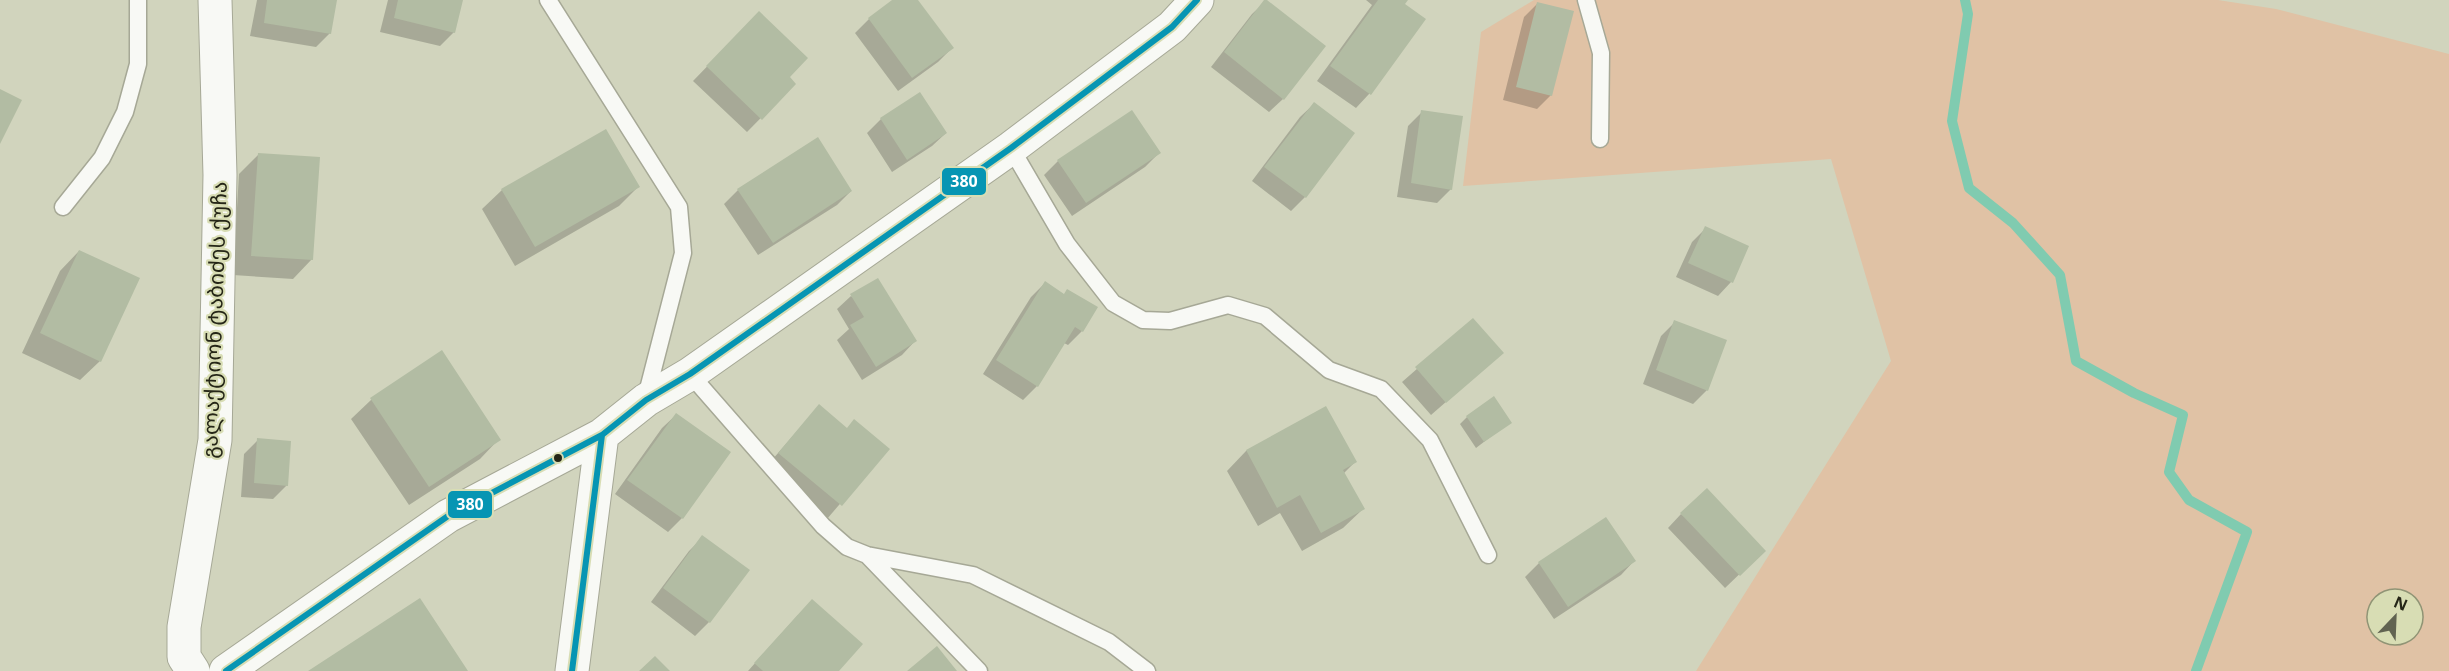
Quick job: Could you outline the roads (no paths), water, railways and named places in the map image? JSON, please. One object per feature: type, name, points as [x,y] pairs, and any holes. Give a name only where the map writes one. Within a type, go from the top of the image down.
[{"type":"street","name":"გალაქტიონ ტაბიძეს ქუჩა","points":[[193,671],[184,657],[184,627],[193,586],[215,440],[220,175],[216,0]]},
{"type":"street","points":[[226,671],[448,516],[602,435],[646,400],[690,374],[1011,148],[1167,14],[1197,0]]},
{"type":"street","points":[[572,671],[602,435]]},
{"type":"lane","points":[[63,207],[102,158],[125,112],[138,64],[138,0]]},
{"type":"lane","points":[[548,0],[678,207],[683,253],[646,400]]},
{"type":"lane","points":[[1586,0],[1601,53],[1600,139]]},
{"type":"lane","points":[[1011,148],[1067,244],[1113,303],[1143,320],[1170,321],[1228,305],[1256,313],[1265,316],[1329,370],[1381,388],[1430,440],[1488,555]]},
{"type":"lane","points":[[690,374],[823,526],[847,547],[867,555],[973,575],[1109,642],[1147,671]]},
{"type":"lane","points":[[867,555],[979,671]]},
{"type":"waterway","points":[[1965,0],[1968,14],[1952,121],[1969,188],[2013,223],[2060,275],[2076,361],[2134,393],[2183,415],[2169,472],[2189,500],[2247,532],[2196,671]]}]
